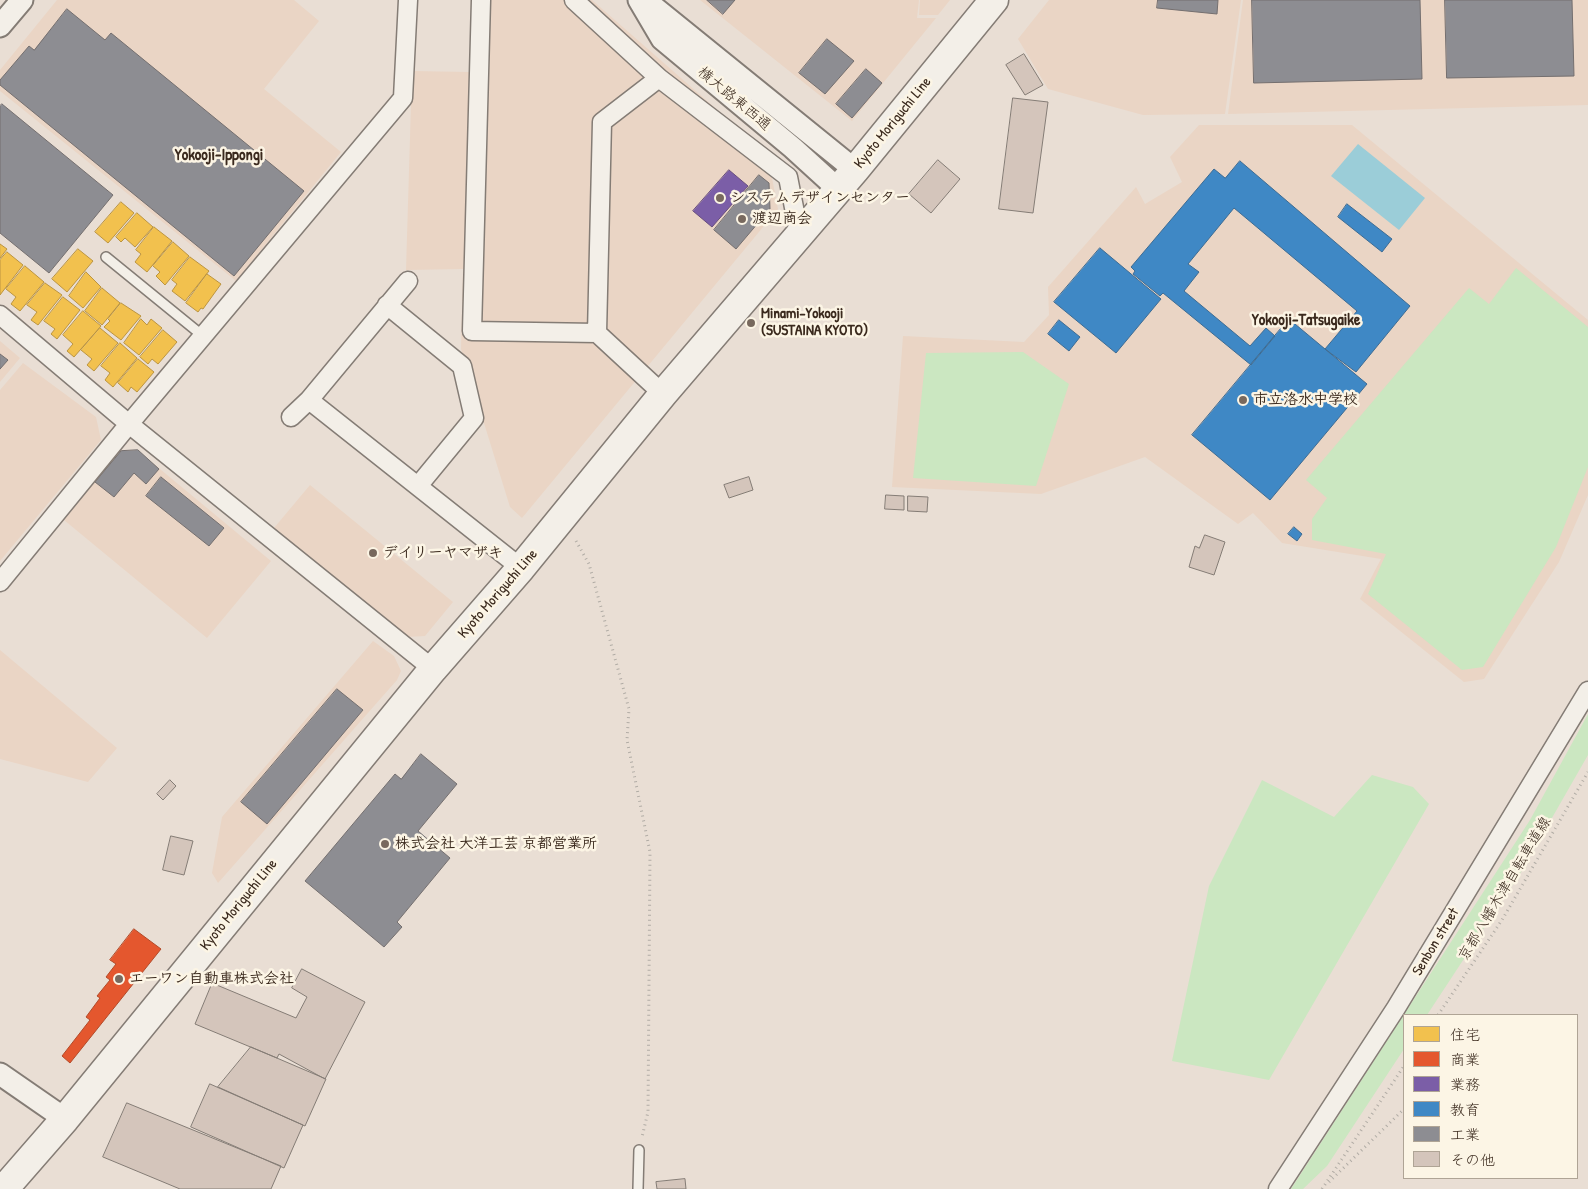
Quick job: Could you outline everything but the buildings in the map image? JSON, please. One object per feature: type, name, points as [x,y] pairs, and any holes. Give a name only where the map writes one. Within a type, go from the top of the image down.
[{"type":"main road","name":"Kyoto Moriguchi Line","points":[[4,1189],[64,1119],[432,669],[521,568],[663,394],[799,233],[847,180],[994,0]]},
{"type":"street","points":[[0,26],[22,0]]},
{"type":"street","points":[[0,582],[129,424],[404,98],[408,0]]},
{"type":"street","points":[[481,0],[472,331],[597,333],[663,394]]},
{"type":"street","points":[[574,0],[659,78],[788,178],[799,233]]},
{"type":"street","name":"横大路東西通","points":[[639,0],[662,39],[793,148],[847,180]]},
{"type":"street","name":"横大路東西通","points":[[645,0],[847,180]]},
{"type":"street","points":[[597,333],[602,122],[659,78]]},
{"type":"street","points":[[291,418],[310,400],[408,281]]},
{"type":"street","points":[[387,305],[462,366],[474,418],[418,486]]},
{"type":"street","points":[[0,315],[129,424],[432,669]]},
{"type":"street","points":[[310,400],[521,568]]},
{"type":"street","name":"Senbon street","points":[[1278,1189],[1396,1008],[1588,691]]},
{"type":"street","points":[[0,1074],[64,1119]]},
{"type":"lane","points":[[106,257],[203,336]]},
{"type":"lane","points":[[638,1189],[639,1150]]},
{"type":"path","points":[[555,526],[579,543],[589,564],[629,709],[627,740],[650,852],[648,1112],[639,1150]]},
{"type":"path","name":"京都八幡木津自転車道線","points":[[1439,1014],[1502,920],[1588,772]]},
{"type":"path","points":[[1322,1189],[1403,1068]]},
{"type":"path","points":[[1322,1189],[1403,1110]]},
{"type":"shaded area","points":[[57,0],[294,0],[319,21],[264,89],[341,152],[236,281],[0,91],[0,70]]},
{"type":"shaded area","points":[[472,0],[592,0],[763,150],[772,178],[778,209],[522,518],[510,507],[461,349],[463,269],[406,270],[412,71],[469,72]]},
{"type":"shaded area","points":[[700,0],[919,0],[917,18],[936,18],[852,121]]},
{"type":"shaded area","points":[[920,0],[950,0],[938,15],[919,15]]},
{"type":"shaded area","points":[[1049,0],[1241,0],[1225,114],[1143,115],[1048,89],[1018,39]]},
{"type":"shaded area","points":[[1243,0],[1588,0],[1588,105],[1228,114]]},
{"type":"shaded area","name":"市立洛水中学校","points":[[1199,125],[1352,125],[1588,320],[1588,495],[1559,562],[1484,679],[1464,682],[1360,599],[1381,559],[1282,543],[1253,513],[1238,524],[1145,457],[1041,494],[892,487],[903,336],[1024,342],[1049,315],[1048,287],[1136,187],[1145,204],[1182,182],[1170,157]]},
{"type":"shaded area","points":[[0,341],[20,358],[0,382]]},
{"type":"shaded area","points":[[23,363],[96,417],[101,440],[0,561],[0,390]]},
{"type":"shaded area","points":[[119,450],[137,450],[271,561],[207,638],[64,520]]},
{"type":"shaded area","points":[[310,485],[453,602],[425,636],[406,637],[274,528]]},
{"type":"shaded area","points":[[373,641],[394,656],[401,671],[397,680],[218,883],[212,873],[222,817]]},
{"type":"shaded area","points":[[0,650],[117,748],[88,782],[0,759]]},
{"type":"green space","points":[[1516,268],[1588,327],[1588,467],[1556,547],[1483,667],[1462,670],[1368,594],[1386,554],[1312,540],[1312,519],[1327,498],[1306,480],[1469,288],[1489,304]]},
{"type":"green space","points":[[1023,352],[1069,384],[1036,486],[913,478],[926,353]]},
{"type":"green space","points":[[1588,714],[1588,755],[1521,872],[1428,1014],[1404,1014],[1530,820]]},
{"type":"green space","points":[[1372,775],[1413,787],[1429,804],[1269,1080],[1172,1061],[1209,886],[1262,780],[1334,817]]},
{"type":"green space","points":[[1403,1016],[1403,1051],[1327,1166],[1303,1189],[1291,1189]]},
{"type":"water","points":[[1358,144],[1425,198],[1399,230],[1331,176]]},
{"type":"place","name":"システムデザインセンター","points":[[720,198]]},
{"type":"place","name":"渡辺商会","points":[[742,219]]},
{"type":"place","name":"Minami-Yokooji (SUSTAINA KYOTO)","points":[[751,323]]},
{"type":"place","name":"市立洛水中学校","points":[[1243,400]]},
{"type":"place","name":"デイリーヤマザキ","points":[[373,553]]},
{"type":"place","name":"株式会社 大洋工芸 京都営業所","points":[[385,844]]},
{"type":"place","name":"エーワン自動車株式会社","points":[[119,979]]},
{"type":"district","name":"Yokooji-Ippongi","points":[[219,156]]},
{"type":"district","name":"Yokooji-Tatsugaike","points":[[1306,321]]}]
